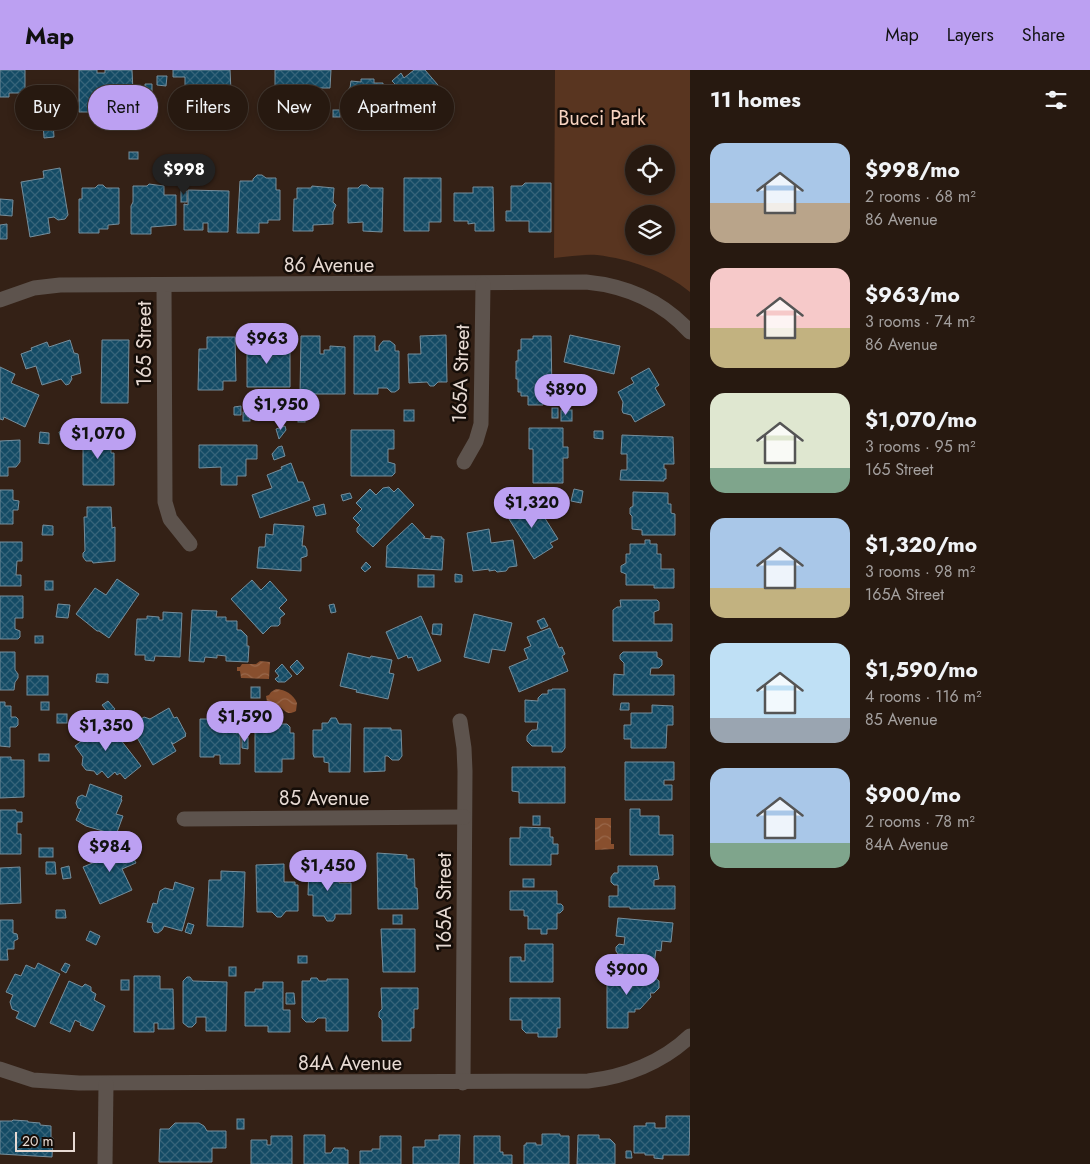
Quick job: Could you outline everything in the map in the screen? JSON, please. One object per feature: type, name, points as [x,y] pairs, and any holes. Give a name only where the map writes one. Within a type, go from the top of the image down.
[{"type":"street","name":"86 Avenue","points":[[0,300],[22,292],[53,285],[577,282],[605,284],[633,292],[657,304],[690,332]]},
{"type":"street","name":"165A Street","points":[[464,462],[476,441],[481,424],[483,284]]},
{"type":"street","name":"165 Street","points":[[164,285],[165,502],[170,519],[190,544]]},
{"type":"street","name":"165A Street","points":[[460,721],[464,756],[463,1083]]},
{"type":"street","name":"85 Avenue","points":[[184,819],[464,817]]},
{"type":"street","name":"84A Avenue","points":[[0,1069],[44,1082],[106,1084],[588,1081],[628,1072],[646,1065],[671,1051],[690,1036]]},
{"type":"street","points":[[105,1164],[106,1084]]},
{"type":"green space","name":"Bucci Park","points":[[555,70],[690,70],[690,292],[670,278],[646,267],[609,257],[581,255],[554,258]]},
{"type":"water","points":[[260,661],[270,662],[269,679],[241,678],[237,667],[240,667],[242,664],[256,664]]},
{"type":"water","points":[[276,689],[286,691],[293,697],[297,703],[296,711],[289,713],[267,702],[266,696]]},
{"type":"water","points":[[595,818],[611,818],[611,844],[614,844],[614,849],[595,850]]},
{"type":"building","points":[[0,70],[25,70],[25,85],[15,85],[15,93],[9,93],[9,97],[0,97]]},
{"type":"building","points":[[79,70],[97,70],[97,73],[105,73],[105,70],[132,70],[133,85],[88,85],[88,112],[79,112]]},
{"type":"building","points":[[173,70],[230,70],[231,85],[185,85],[185,77],[173,77]]},
{"type":"building","points":[[275,70],[331,70],[330,88],[330,85],[275,85]]},
{"type":"building","points":[[414,70],[425,70],[438,85],[396,85],[392,81],[401,73],[404,78]]},
{"type":"building","points":[[157,76],[167,76],[166,86],[157,85]]},
{"type":"building","points":[[361,79],[374,79],[374,83],[383,83],[383,85],[350,85],[351,81],[361,82]]},
{"type":"building","points":[[333,110],[340,110],[340,117],[333,117]]},
{"type":"building","points":[[43,130],[54,130],[54,137],[44,138]]},
{"type":"building","points":[[129,152],[138,152],[138,159],[129,159]]},
{"type":"building","points":[[60,168],[68,215],[65,219],[48,218],[50,233],[30,237],[21,182],[44,178],[43,171]]},
{"type":"building","points":[[257,175],[262,175],[266,178],[276,178],[276,190],[280,190],[280,220],[268,220],[268,223],[259,223],[259,233],[237,233],[240,181],[253,181]]},
{"type":"building","points":[[404,178],[441,178],[441,222],[429,222],[429,231],[404,231]]},
{"type":"building","points":[[525,183],[551,183],[551,232],[529,232],[529,221],[506,221],[506,211],[511,211],[511,186],[522,186]]},
{"type":"building","points":[[149,184],[164,186],[164,195],[176,195],[176,225],[151,227],[151,234],[131,234],[133,186],[147,186]]},
{"type":"building","points":[[98,185],[103,185],[106,188],[119,188],[119,224],[108,225],[108,229],[99,229],[99,233],[79,233],[79,199],[82,199],[82,188],[95,188]]},
{"type":"building","points":[[361,185],[367,185],[370,188],[383,188],[382,232],[363,231],[363,222],[348,223],[348,188],[358,188]]},
{"type":"building","points":[[312,186],[334,188],[333,202],[336,205],[333,212],[333,224],[313,225],[313,231],[293,231],[294,199],[297,199],[297,188],[311,188]]},
{"type":"building","points":[[473,187],[493,187],[494,231],[475,231],[475,223],[468,224],[468,221],[454,221],[454,193],[473,193]]},
{"type":"building","points":[[188,190],[229,191],[228,232],[208,232],[208,223],[203,223],[203,230],[184,230],[184,204],[188,205]]},
{"type":"building","points":[[181,191],[187,191],[187,202],[181,202]]},
{"type":"building","points":[[0,199],[13,200],[12,216],[0,215]]},
{"type":"building","points":[[7,224],[7,239],[0,239],[0,225]]},
{"type":"building","points":[[446,335],[447,382],[438,382],[434,386],[430,386],[427,382],[409,383],[408,354],[421,354],[420,336]]},
{"type":"building","points":[[570,335],[620,346],[614,374],[564,362]]},
{"type":"building","points":[[301,336],[320,336],[320,354],[324,354],[324,350],[330,350],[330,346],[345,347],[345,394],[300,395]]},
{"type":"building","points":[[354,336],[375,336],[375,351],[379,351],[379,346],[383,341],[390,341],[395,345],[395,351],[399,351],[399,389],[391,392],[387,388],[378,388],[378,394],[354,394]]},
{"type":"building","points":[[533,336],[551,336],[552,392],[543,392],[543,405],[528,405],[528,396],[521,396],[521,392],[518,392],[518,379],[516,379],[516,361],[518,361],[518,350],[521,350],[521,339],[533,339]]},
{"type":"building","points":[[207,337],[235,337],[236,381],[223,381],[223,390],[198,390],[199,349],[207,349]]},
{"type":"building","points":[[247,337],[267,337],[267,355],[272,355],[272,350],[277,350],[277,345],[290,345],[290,387],[247,387]]},
{"type":"building","points":[[70,340],[74,353],[78,354],[81,373],[71,376],[72,379],[66,385],[61,379],[42,385],[36,366],[26,369],[21,354],[47,342],[49,347]]},
{"type":"building","points":[[102,340],[129,340],[128,403],[101,403]]},
{"type":"building","points":[[0,367],[15,374],[11,383],[39,395],[25,427],[4,417],[3,420],[0,419]]},
{"type":"building","points":[[649,368],[659,385],[655,388],[665,405],[635,422],[631,415],[623,413],[623,402],[618,392],[634,383],[631,378]]},
{"type":"building","points":[[241,406],[241,415],[234,415],[234,407]]},
{"type":"building","points":[[552,408],[558,408],[558,418],[552,418]]},
{"type":"building","points":[[404,410],[414,410],[414,421],[404,421]]},
{"type":"building","points":[[561,410],[572,410],[572,421],[561,421]]},
{"type":"building","points":[[243,412],[250,412],[250,421],[243,421]]},
{"type":"building","points":[[298,412],[305,412],[305,422],[298,422]]},
{"type":"building","points":[[285,426],[286,430],[279,439],[276,429]]},
{"type":"building","points":[[529,428],[563,428],[563,447],[568,447],[568,458],[563,458],[563,483],[533,483],[533,449],[529,449]]},
{"type":"building","points":[[68,430],[71,439],[62,442],[59,432]]},
{"type":"building","points":[[351,430],[394,430],[394,449],[388,449],[388,462],[395,464],[395,473],[392,476],[351,476]]},
{"type":"building","points":[[594,431],[603,431],[603,439],[594,438]]},
{"type":"building","points":[[40,432],[49,433],[49,444],[39,443]]},
{"type":"building","points":[[83,434],[111,434],[111,453],[114,453],[114,485],[83,485]]},
{"type":"building","points":[[622,435],[673,437],[674,464],[664,464],[666,479],[664,481],[620,480],[621,470],[627,470],[627,454],[621,454]]},
{"type":"building","points":[[20,440],[20,462],[16,467],[8,467],[8,476],[0,476],[0,441]]},
{"type":"building","points":[[199,445],[257,445],[257,459],[246,459],[246,476],[237,476],[237,485],[221,485],[221,467],[199,468]]},
{"type":"building","points":[[282,446],[285,456],[274,460],[272,454],[278,447]]},
{"type":"building","points":[[291,463],[298,482],[303,482],[310,500],[260,518],[252,495],[272,488],[267,475]]},
{"type":"building","points":[[389,487],[394,492],[398,488],[414,505],[373,547],[357,532],[357,528],[360,525],[353,518],[362,509],[356,503],[370,489],[376,495],[383,488]]},
{"type":"building","points":[[574,489],[583,491],[581,503],[571,501]]},
{"type":"building","points":[[0,490],[13,490],[13,500],[19,501],[18,510],[13,510],[13,524],[0,524]]},
{"type":"building","points":[[633,492],[668,493],[668,504],[671,504],[671,513],[675,514],[675,535],[642,535],[642,530],[632,529],[630,508],[633,506]]},
{"type":"building","points":[[350,493],[352,498],[343,501],[341,495]]},
{"type":"building","points":[[521,500],[532,517],[541,512],[558,539],[550,543],[553,547],[534,559],[504,511]]},
{"type":"building","points":[[324,504],[326,514],[316,516],[313,507]]},
{"type":"building","points":[[87,507],[111,507],[112,528],[115,527],[115,561],[93,563],[92,561],[86,561],[83,557],[85,551],[84,517],[87,517]]},
{"type":"building","points":[[412,523],[425,537],[423,538],[431,539],[431,536],[444,539],[442,570],[386,567],[387,546]]},
{"type":"building","points":[[274,524],[304,526],[302,546],[305,546],[307,550],[307,556],[301,558],[301,571],[257,568],[259,547],[265,547],[266,534],[273,535]]},
{"type":"building","points":[[43,525],[53,526],[53,535],[42,535]]},
{"type":"building","points":[[489,529],[491,543],[513,540],[517,566],[509,567],[506,571],[497,572],[495,570],[489,571],[489,569],[473,571],[467,533]]},
{"type":"building","points":[[645,540],[650,540],[650,544],[657,544],[657,554],[661,554],[661,569],[674,569],[674,588],[654,588],[654,585],[626,585],[626,574],[621,572],[621,566],[626,563],[626,554],[630,554],[630,544],[645,544]]},
{"type":"building","points":[[0,542],[22,542],[22,561],[17,561],[16,575],[21,575],[21,586],[0,586]]},
{"type":"building","points":[[366,562],[371,567],[365,572],[361,568]]},
{"type":"building","points":[[455,574],[462,575],[462,582],[455,582]]},
{"type":"building","points":[[418,575],[434,575],[434,587],[418,587]]},
{"type":"building","points":[[117,579],[139,594],[109,638],[76,614],[95,588],[106,595]]},
{"type":"building","points":[[252,580],[261,590],[270,581],[287,600],[279,608],[285,614],[280,618],[280,624],[278,626],[271,626],[263,634],[231,599]]},
{"type":"building","points":[[45,581],[53,581],[53,590],[45,590]]},
{"type":"building","points":[[0,596],[23,596],[23,618],[15,618],[15,629],[20,631],[18,639],[0,639]]},
{"type":"building","points":[[620,600],[657,600],[659,602],[659,610],[654,612],[654,624],[672,624],[672,641],[613,641],[613,610],[621,607]]},
{"type":"building","points":[[58,604],[70,605],[68,618],[56,617]]},
{"type":"building","points":[[334,604],[336,612],[331,613],[329,605]]},
{"type":"building","points":[[192,610],[217,611],[216,617],[226,617],[226,621],[237,621],[237,630],[241,630],[247,636],[247,646],[249,646],[248,662],[226,661],[226,656],[217,655],[217,658],[205,657],[204,662],[189,661]]},
{"type":"building","points":[[163,612],[182,613],[180,657],[155,656],[154,661],[145,660],[145,655],[135,655],[137,619],[147,619],[147,616],[159,617],[159,620],[163,620]]},
{"type":"building","points":[[474,614],[512,623],[505,651],[492,649],[489,663],[464,657]]},
{"type":"building","points":[[421,616],[441,661],[418,671],[412,657],[408,658],[407,655],[398,659],[386,632]]},
{"type":"building","points":[[544,618],[548,626],[541,629],[537,621]]},
{"type":"building","points":[[433,624],[442,624],[441,635],[432,634]]},
{"type":"building","points":[[550,628],[559,648],[562,647],[565,654],[562,656],[568,671],[519,692],[509,667],[528,659],[524,649],[531,646],[527,637]]},
{"type":"building","points":[[35,636],[43,636],[43,643],[35,643]]},
{"type":"building","points":[[0,652],[15,652],[15,670],[18,678],[15,682],[14,690],[0,690]]},
{"type":"building","points":[[623,652],[657,652],[657,657],[662,660],[662,665],[659,668],[651,668],[650,675],[674,675],[674,695],[613,695],[614,674],[624,675],[624,663],[620,659],[620,655]]},
{"type":"building","points":[[348,653],[392,660],[389,673],[394,674],[388,699],[356,692],[357,690],[340,686]]},
{"type":"building","points":[[297,660],[304,668],[297,675],[290,667]]},
{"type":"building","points":[[282,664],[292,676],[285,682],[278,682],[275,679],[279,676],[275,671]]},
{"type":"building","points":[[97,674],[108,674],[108,683],[96,682]]},
{"type":"building","points":[[27,676],[48,676],[48,695],[27,695]]},
{"type":"building","points":[[251,687],[260,687],[260,698],[251,698]]},
{"type":"building","points":[[565,689],[565,748],[562,752],[552,752],[552,746],[532,746],[527,741],[527,736],[532,730],[537,730],[538,722],[525,722],[525,700],[538,701],[542,694],[548,694],[548,690]]},
{"type":"building","points":[[108,701],[115,709],[109,714],[102,705]]},
{"type":"building","points":[[0,702],[5,702],[5,706],[11,706],[11,717],[18,719],[16,727],[10,727],[10,747],[0,746]]},
{"type":"building","points":[[41,702],[49,702],[49,710],[41,710]]},
{"type":"building","points":[[621,703],[629,703],[629,710],[620,710]]},
{"type":"building","points":[[652,705],[673,706],[673,725],[667,725],[666,748],[631,748],[631,739],[624,739],[624,725],[631,725],[631,713],[652,713]]},
{"type":"building","points":[[169,708],[174,718],[177,717],[186,736],[173,744],[171,742],[176,751],[153,765],[132,729],[139,725],[144,717],[150,719]]},
{"type":"building","points":[[57,714],[67,714],[67,723],[57,723]]},
{"type":"building","points":[[213,714],[219,714],[221,719],[237,719],[236,733],[240,733],[240,764],[220,764],[220,755],[200,757],[200,719],[209,719]]},
{"type":"building","points":[[103,717],[141,766],[125,779],[120,773],[117,775],[115,772],[108,778],[102,771],[97,775],[94,771],[86,770],[82,765],[83,757],[75,746],[92,733],[89,728]]},
{"type":"building","points":[[331,718],[336,718],[339,724],[351,724],[350,772],[329,772],[329,763],[324,762],[324,757],[314,757],[313,730],[322,730],[322,723],[328,723]]},
{"type":"building","points":[[270,719],[277,719],[279,724],[287,724],[290,727],[290,733],[294,733],[294,759],[282,759],[282,772],[255,772],[255,724],[267,724]]},
{"type":"building","points":[[364,728],[401,730],[402,756],[399,760],[392,760],[385,756],[385,771],[364,772]]},
{"type":"building","points":[[242,737],[248,737],[248,749],[242,748]]},
{"type":"building","points":[[39,754],[49,754],[49,761],[39,761]]},
{"type":"building","points":[[0,757],[11,757],[11,760],[24,760],[24,797],[0,798]]},
{"type":"building","points":[[625,762],[674,762],[674,780],[664,780],[664,785],[672,785],[672,800],[625,800]]},
{"type":"building","points":[[512,767],[565,767],[565,803],[519,803],[519,792],[512,791]]},
{"type":"building","points":[[90,784],[122,796],[116,814],[123,816],[116,835],[86,826],[76,820],[81,809],[78,808],[76,803],[78,797],[82,795],[86,797]]},
{"type":"building","points":[[630,809],[640,809],[640,816],[659,816],[659,835],[673,835],[673,855],[630,855]]},
{"type":"building","points":[[0,810],[22,812],[22,822],[17,822],[17,834],[21,834],[21,854],[0,854]]},
{"type":"building","points":[[533,816],[540,816],[540,825],[533,825]]},
{"type":"building","points":[[520,827],[550,828],[550,837],[553,837],[553,844],[558,844],[558,854],[551,854],[551,865],[510,865],[510,838],[520,838]]},
{"type":"building","points":[[95,839],[98,848],[88,852],[85,843]]},
{"type":"building","points":[[126,843],[136,863],[122,869],[132,890],[100,904],[83,867],[95,862],[93,858]]},
{"type":"building","points":[[39,848],[53,848],[53,857],[39,857]]},
{"type":"building","points":[[377,853],[407,855],[407,859],[414,859],[418,909],[378,909]]},
{"type":"building","points":[[46,862],[55,862],[56,874],[46,874]]},
{"type":"building","points":[[284,864],[284,882],[295,882],[295,885],[298,885],[298,911],[286,911],[281,917],[277,917],[272,912],[257,912],[256,865]]},
{"type":"building","points":[[309,865],[336,865],[335,880],[339,880],[339,883],[351,883],[351,914],[335,914],[333,921],[327,921],[324,916],[313,916],[313,895],[308,895]]},
{"type":"building","points":[[69,866],[71,878],[63,879],[61,868]]},
{"type":"building","points":[[618,866],[657,866],[659,879],[654,880],[654,886],[675,886],[675,909],[609,907],[609,896],[618,896],[618,885],[614,885],[611,882],[611,877],[614,873],[618,873]]},
{"type":"building","points":[[20,867],[21,903],[0,904],[0,868]]},
{"type":"building","points":[[221,871],[245,872],[243,927],[207,926],[209,880],[221,880]]},
{"type":"building","points":[[523,879],[534,879],[534,887],[523,887]]},
{"type":"building","points":[[175,882],[194,888],[182,931],[164,926],[158,933],[154,932],[153,923],[147,922],[153,903],[157,904],[160,891],[165,888],[173,890]]},
{"type":"building","points":[[510,891],[557,891],[557,904],[563,906],[563,910],[557,913],[557,929],[547,929],[547,934],[541,934],[541,929],[528,929],[528,916],[524,916],[524,910],[510,910]]},
{"type":"building","points":[[56,910],[65,910],[66,918],[56,918]]},
{"type":"building","points":[[393,915],[402,915],[402,924],[393,924]]},
{"type":"building","points":[[618,918],[673,923],[671,942],[662,941],[661,951],[656,950],[654,965],[622,961],[623,954],[618,954],[616,947],[619,944],[624,945],[625,937],[616,936]]},
{"type":"building","points":[[0,920],[13,920],[13,933],[17,934],[18,939],[14,941],[14,949],[7,949],[8,960],[0,960]]},
{"type":"building","points":[[188,923],[194,925],[191,934],[185,932]]},
{"type":"building","points":[[381,929],[415,929],[415,972],[383,972]]},
{"type":"building","points":[[90,931],[100,936],[96,945],[86,940]]},
{"type":"building","points":[[525,944],[553,944],[553,982],[510,982],[510,957],[521,957],[521,961],[525,961]]},
{"type":"building","points":[[298,956],[307,956],[307,963],[298,963]]},
{"type":"building","points":[[38,963],[60,974],[35,1027],[16,1018],[19,1012],[12,1009],[10,1002],[13,995],[6,992],[15,974],[21,976],[26,965],[35,969]]},
{"type":"building","points":[[65,963],[70,965],[66,973],[61,970]]},
{"type":"building","points":[[229,967],[236,967],[236,976],[229,976]]},
{"type":"building","points":[[607,969],[624,969],[624,973],[633,973],[633,977],[654,977],[659,981],[659,988],[654,993],[650,993],[651,997],[640,1009],[635,1009],[635,1012],[628,1012],[628,1028],[607,1028]]},
{"type":"building","points":[[134,976],[160,976],[160,989],[173,989],[174,1029],[158,1029],[158,1023],[154,1023],[154,1032],[134,1032]]},
{"type":"building","points":[[190,977],[193,981],[227,982],[226,1031],[206,1031],[206,1017],[196,1017],[196,1023],[192,1027],[188,1027],[183,1023],[183,981]]},
{"type":"building","points":[[311,978],[317,978],[319,981],[348,979],[348,1031],[326,1031],[326,1018],[318,1018],[314,1022],[306,1022],[302,1018],[302,981],[310,981]]},
{"type":"building","points":[[121,980],[129,980],[129,990],[121,990]]},
{"type":"building","points":[[69,981],[82,987],[85,984],[91,987],[91,991],[96,994],[94,1000],[105,1006],[93,1031],[80,1025],[81,1023],[75,1020],[70,1032],[50,1023]]},
{"type":"building","points":[[263,982],[283,982],[283,1010],[290,1010],[290,1032],[268,1032],[268,1026],[245,1026],[245,992],[255,992],[255,989],[263,989]]},
{"type":"building","points":[[381,988],[418,988],[418,1009],[414,1009],[414,1028],[411,1028],[411,1041],[382,1041],[382,1020],[379,1017],[379,1012],[382,1009]]},
{"type":"building","points":[[286,993],[294,993],[295,1004],[286,1004]]},
{"type":"building","points":[[510,998],[560,998],[560,1028],[557,1028],[557,1037],[538,1037],[538,1033],[526,1033],[522,1029],[522,1020],[510,1020]]},
{"type":"building","points":[[666,1116],[690,1116],[689,1155],[663,1155],[663,1159],[654,1158],[654,1155],[645,1155],[645,1153],[634,1153],[634,1126],[646,1126],[646,1123],[655,1123],[655,1128],[666,1128]]},
{"type":"building","points":[[237,1119],[244,1119],[244,1129],[237,1129]]},
{"type":"building","points":[[13,1120],[51,1126],[51,1138],[53,1138],[52,1157],[0,1154],[0,1121]]},
{"type":"building","points":[[175,1123],[199,1123],[207,1131],[226,1131],[226,1148],[212,1148],[212,1162],[159,1162],[160,1129],[169,1129]]},
{"type":"building","points":[[542,1134],[569,1136],[569,1164],[524,1164],[524,1145],[526,1143],[536,1143],[536,1145],[542,1145]]},
{"type":"building","points":[[304,1135],[325,1135],[325,1153],[331,1153],[334,1148],[345,1148],[345,1150],[348,1150],[348,1164],[304,1164]]},
{"type":"building","points":[[439,1135],[460,1135],[459,1164],[413,1164],[413,1147],[425,1147],[425,1140],[439,1140]]},
{"type":"building","points":[[578,1135],[599,1135],[599,1139],[610,1139],[615,1144],[615,1164],[577,1164]]},
{"type":"building","points":[[271,1136],[292,1136],[292,1164],[251,1164],[251,1140],[267,1140],[267,1145],[271,1145]]},
{"type":"building","points":[[380,1136],[401,1136],[401,1164],[360,1164],[360,1151],[380,1149]]},
{"type":"building","points":[[474,1136],[500,1136],[500,1152],[503,1152],[503,1155],[512,1155],[512,1164],[474,1164]]},
{"type":"building","points":[[626,1151],[631,1151],[632,1158],[626,1158]]}]
